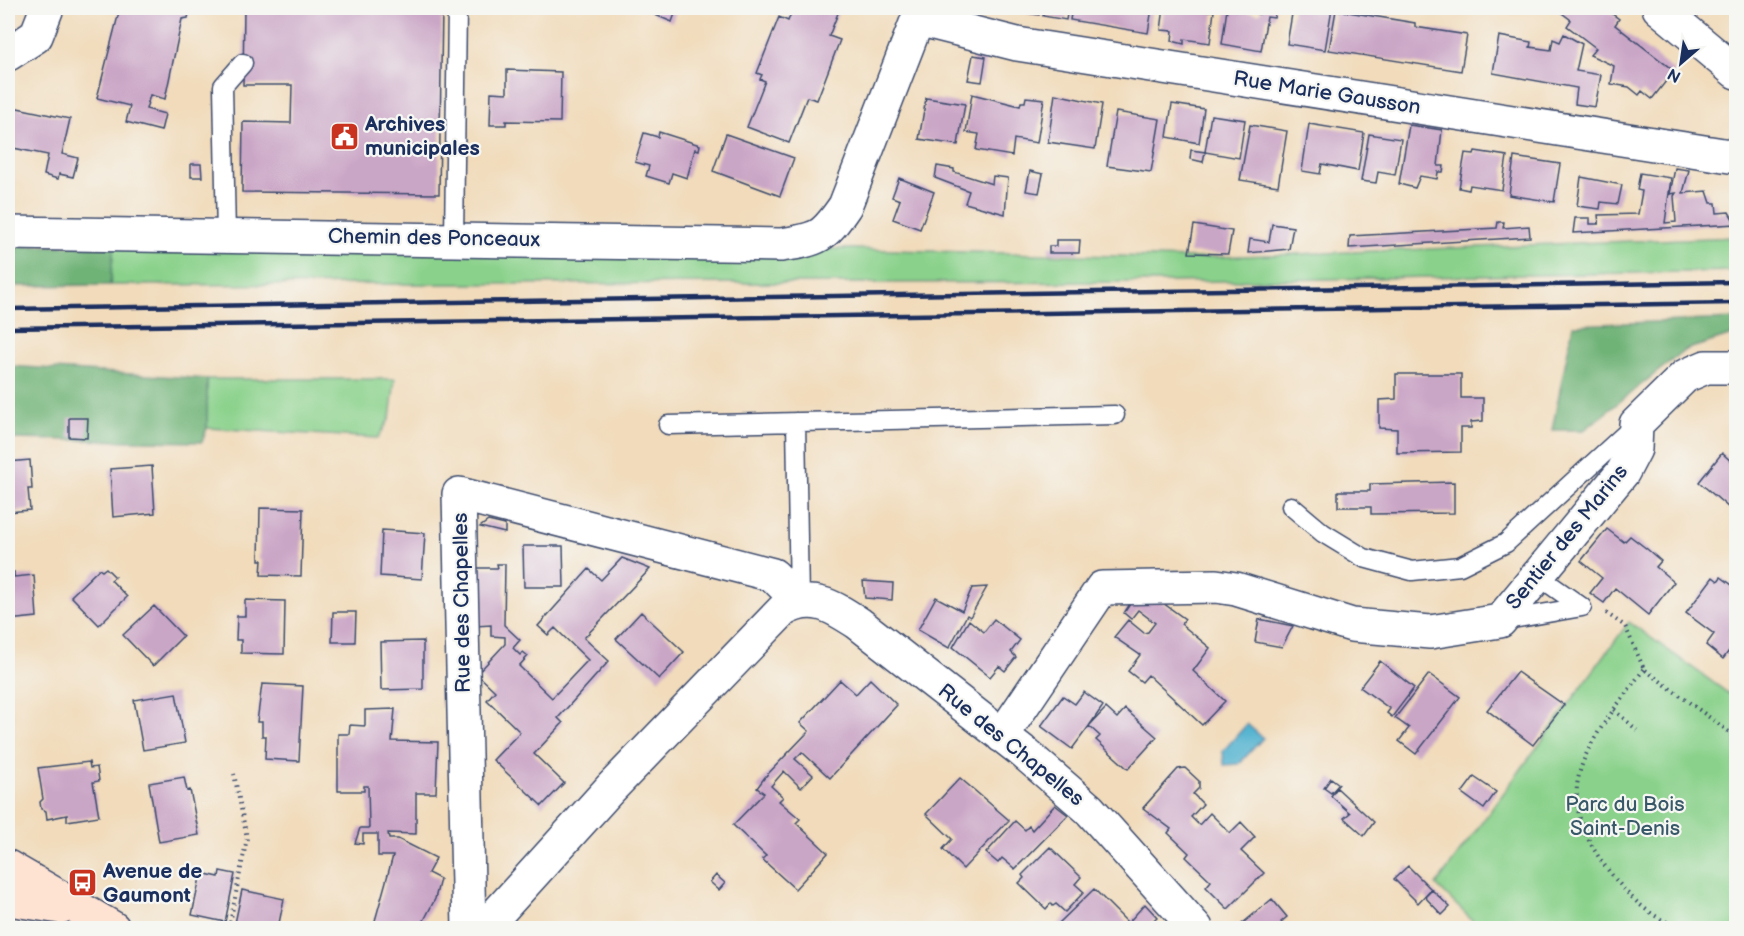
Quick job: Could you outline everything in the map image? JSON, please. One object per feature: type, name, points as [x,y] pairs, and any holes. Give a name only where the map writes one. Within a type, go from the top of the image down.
[{"type":"main road","points":[[8,867],[103,923]]},
{"type":"main road","points":[[8,899],[56,906],[103,923]]},
{"type":"street","points":[[8,54],[36,36],[47,8]]},
{"type":"street","points":[[1659,8],[1737,72]]},
{"type":"street","name":"Chemin des Ponceaux","points":[[8,233],[454,238],[781,245],[807,241],[828,231],[845,206],[920,13]]},
{"type":"street","name":"Rue Marie Gausson","points":[[920,13],[1017,44],[1737,157]]},
{"type":"street","points":[[1636,424],[1684,376],[1706,367],[1737,367]]},
{"type":"street","name":"Sentier des Marins","points":[[1002,736],[1102,588],[1216,586],[1236,589],[1352,625],[1430,632],[1500,621],[1623,472],[1635,449],[1636,424]]},
{"type":"street","name":"Rue des Chapelles","points":[[469,928],[459,494],[773,575],[798,601],[818,603],[838,610],[858,623],[1002,736],[1089,809],[1196,928]]},
{"type":"street","points":[[484,928],[610,789],[783,610],[798,601]]},
{"type":"lane","points":[[454,238],[458,8]]},
{"type":"lane","points":[[226,236],[223,86],[243,63]]},
{"type":"lane","points":[[668,425],[1116,415]]},
{"type":"lane","points":[[796,422],[798,601]]},
{"type":"lane","points":[[1291,506],[1323,533],[1364,558],[1412,571],[1460,566],[1506,543],[1636,424]]},
{"type":"lane","points":[[1538,576],[1582,607]]},
{"type":"lane","points":[[1500,621],[1582,607]]},
{"type":"path","points":[[1582,607],[1600,609],[1625,626],[1644,669],[1737,737]]},
{"type":"path","points":[[1644,669],[1614,710],[1581,762],[1576,782],[1578,815],[1590,846],[1626,892],[1671,927],[1688,928]]},
{"type":"path","points":[[1614,710],[1637,730]]},
{"type":"path","points":[[229,928],[247,838],[234,774]]},
{"type":"green space","points":[[1736,237],[1736,271],[1175,282],[110,285],[114,246],[852,249],[1192,258]]},
{"type":"green space","points":[[8,246],[114,246],[110,285],[8,286]]},
{"type":"green space","points":[[1736,319],[1736,334],[1685,350],[1584,430],[1552,430],[1573,325]]},
{"type":"green space","points":[[8,366],[207,379],[207,428],[202,442],[8,439]]},
{"type":"green space","points":[[207,379],[395,379],[390,418],[378,438],[207,428]]},
{"type":"green space","name":"Parc du Bois Saint-Denis","points":[[1629,622],[1736,699],[1736,928],[1480,928],[1436,885]]},
{"type":"water","points":[[1247,724],[1263,738],[1239,764],[1224,765],[1223,751]]},
{"type":"building","points":[[120,8],[153,11],[154,8],[190,9],[188,18],[182,19],[165,99],[150,95],[146,109],[165,114],[161,131],[126,122],[130,106],[97,98]]},
{"type":"building","points":[[244,8],[442,8],[439,194],[242,192],[243,122],[291,123],[292,85],[243,85]]},
{"type":"building","points":[[656,8],[677,8],[672,22],[653,14]]},
{"type":"building","points":[[793,8],[840,8],[829,36],[840,40],[817,100],[807,97],[789,143],[747,127],[765,81],[760,79],[762,75],[757,73],[779,17],[788,21]]},
{"type":"building","points":[[1007,8],[1040,8],[1039,15],[1006,10]]},
{"type":"building","points":[[1044,8],[1068,8],[1066,20],[1043,16]]},
{"type":"building","points":[[1072,8],[1152,8],[1148,33],[1070,20]]},
{"type":"building","points":[[1164,8],[1214,11],[1210,43],[1184,39],[1184,44],[1172,41],[1173,31],[1161,30]]},
{"type":"building","points":[[1262,8],[1276,8],[1274,18],[1267,17],[1261,51],[1222,44],[1227,9],[1259,14]]},
{"type":"building","points":[[1293,8],[1332,8],[1325,50],[1287,44]]},
{"type":"building","points":[[1559,8],[1604,8],[1619,19],[1615,25],[1674,71],[1652,99],[1642,91],[1639,95],[1629,87],[1611,84],[1614,66],[1590,55],[1596,48],[1567,26],[1571,20],[1558,10]]},
{"type":"building","points":[[1336,10],[1415,23],[1415,27],[1467,35],[1461,71],[1329,50]]},
{"type":"building","points":[[1564,34],[1582,44],[1576,71],[1601,75],[1595,107],[1575,104],[1577,88],[1493,73],[1499,36],[1531,42],[1530,47],[1551,50],[1553,39],[1560,42]]},
{"type":"building","points":[[973,55],[986,57],[982,82],[968,80]]},
{"type":"building","points":[[507,70],[561,72],[560,122],[506,121],[506,125],[490,125],[491,92],[507,93]]},
{"type":"building","points":[[972,94],[1020,106],[1021,102],[1025,102],[1026,97],[1044,99],[1037,143],[1014,139],[1012,156],[976,150],[979,134],[966,132]]},
{"type":"building","points":[[1055,94],[1102,104],[1095,149],[1048,142]]},
{"type":"building","points":[[926,98],[965,104],[958,145],[919,139]]},
{"type":"building","points":[[1172,104],[1204,109],[1199,143],[1167,137]]},
{"type":"building","points":[[8,106],[70,119],[62,154],[78,158],[73,177],[59,174],[58,179],[44,175],[48,155],[13,148],[10,164],[8,163]]},
{"type":"building","points":[[1116,112],[1160,119],[1151,172],[1107,166]]},
{"type":"building","points":[[1211,115],[1245,120],[1239,158],[1205,152]]},
{"type":"building","points":[[1309,124],[1364,133],[1358,171],[1322,164],[1320,174],[1302,171]]},
{"type":"building","points":[[1250,125],[1287,131],[1278,186],[1240,180]]},
{"type":"building","points":[[1409,125],[1442,130],[1438,166],[1444,166],[1443,172],[1438,172],[1437,179],[1420,176],[1415,188],[1399,184]]},
{"type":"building","points":[[659,132],[700,145],[699,150],[695,149],[687,178],[672,173],[669,183],[646,176],[649,166],[635,162],[644,133],[658,137]]},
{"type":"building","points":[[726,134],[794,158],[780,196],[713,171]]},
{"type":"building","points":[[1369,134],[1401,139],[1395,175],[1378,172],[1376,183],[1361,181]]},
{"type":"building","points":[[1191,150],[1205,152],[1203,162],[1190,159]]},
{"type":"building","points":[[1475,151],[1507,156],[1502,190],[1470,185],[1469,190],[1459,188],[1465,153],[1474,154]]},
{"type":"building","points":[[1514,157],[1560,164],[1554,202],[1509,195]]},
{"type":"building","points":[[191,164],[201,164],[202,177],[191,177]]},
{"type":"building","points":[[937,166],[954,169],[954,172],[992,184],[993,176],[1008,178],[1005,214],[965,203],[969,191],[935,178]]},
{"type":"building","points":[[1675,168],[1689,170],[1683,193],[1707,191],[1711,203],[1716,203],[1717,213],[1729,212],[1736,224],[1573,233],[1575,218],[1590,218],[1590,224],[1599,224],[1598,215],[1638,214],[1642,191],[1637,190],[1640,173],[1671,178],[1665,223],[1676,222],[1674,196],[1676,193],[1670,194]]},
{"type":"building","points":[[1030,171],[1043,174],[1039,193],[1026,191]]},
{"type":"building","points":[[1581,177],[1622,185],[1618,204],[1601,202],[1600,209],[1577,206]]},
{"type":"building","points":[[899,178],[934,192],[920,229],[893,219],[900,200],[892,197]]},
{"type":"building","points":[[1498,222],[1504,222],[1503,228],[1529,226],[1530,237],[1349,248],[1350,236],[1497,228]]},
{"type":"building","points":[[1272,224],[1293,227],[1289,249],[1248,253],[1250,239],[1269,242]]},
{"type":"building","points":[[1194,225],[1232,231],[1228,254],[1189,253]]},
{"type":"building","points":[[1056,240],[1080,240],[1079,253],[1049,253],[1049,246],[1056,246]]},
{"type":"building","points":[[1396,374],[1461,374],[1461,398],[1483,398],[1483,421],[1471,422],[1471,428],[1461,428],[1461,452],[1397,453],[1397,429],[1379,428],[1379,400],[1396,399]]},
{"type":"building","points":[[69,418],[88,418],[87,438],[69,437]]},
{"type":"building","points":[[1722,453],[1734,464],[1736,460],[1736,514],[1699,482]]},
{"type":"building","points":[[30,460],[32,489],[28,489],[30,510],[8,512],[8,462]]},
{"type":"building","points":[[152,466],[155,513],[113,517],[110,469]]},
{"type":"building","points":[[1454,482],[1454,513],[1371,514],[1371,507],[1338,507],[1338,491],[1370,491],[1370,484]]},
{"type":"building","points":[[260,508],[303,509],[301,576],[261,575]]},
{"type":"building","points":[[488,521],[505,525],[505,533],[480,527]]},
{"type":"building","points":[[1607,529],[1624,542],[1630,536],[1647,549],[1661,561],[1656,567],[1674,582],[1648,615],[1615,588],[1604,603],[1590,593],[1602,578],[1581,561]]},
{"type":"building","points":[[382,530],[425,533],[422,579],[380,576]]},
{"type":"building","points":[[523,546],[563,546],[564,587],[524,587]]},
{"type":"building","points":[[622,558],[650,569],[584,638],[609,661],[558,718],[563,723],[534,754],[564,783],[542,806],[493,760],[520,732],[487,700],[495,691],[477,674],[505,644],[505,637],[491,636],[491,625],[475,626],[473,568],[498,568],[497,564],[505,564],[504,625],[520,640],[513,648],[520,655],[523,652],[528,656],[519,666],[552,698],[588,660],[555,628],[548,635],[538,626],[589,569],[601,580]]},
{"type":"building","points":[[106,568],[115,577],[111,580],[127,597],[99,625],[71,596],[99,569],[102,571]]},
{"type":"building","points":[[14,572],[14,577],[34,575],[37,617],[8,620],[8,573]]},
{"type":"building","points":[[1713,577],[1718,581],[1721,577],[1736,588],[1736,651],[1732,647],[1723,659],[1706,645],[1714,634],[1686,613]]},
{"type":"building","points":[[863,581],[893,583],[892,600],[865,598]]},
{"type":"building","points":[[987,587],[970,617],[967,615],[949,648],[918,630],[936,597],[962,611],[972,588]]},
{"type":"building","points":[[245,600],[285,601],[284,654],[241,653],[241,640],[236,640],[237,616],[245,616]]},
{"type":"building","points":[[1132,601],[1160,601],[1185,619],[1181,624],[1210,648],[1193,671],[1225,701],[1202,725],[1148,675],[1142,682],[1128,671],[1140,655],[1114,637],[1128,620],[1144,633],[1148,632],[1155,623],[1138,610],[1131,619],[1124,613]]},
{"type":"building","points":[[154,606],[183,636],[153,666],[123,635]]},
{"type":"building","points":[[333,612],[356,612],[355,642],[332,642]]},
{"type":"building","points":[[641,612],[684,652],[659,679],[616,639]]},
{"type":"building","points":[[994,619],[1020,640],[1011,652],[1016,657],[1005,671],[999,666],[990,677],[953,647],[969,620],[984,632]]},
{"type":"building","points":[[1259,619],[1293,626],[1282,647],[1255,642]]},
{"type":"building","points":[[423,641],[423,689],[381,690],[380,642]]},
{"type":"building","points":[[1380,661],[1414,688],[1392,717],[1387,713],[1390,709],[1360,687]]},
{"type":"building","points":[[1517,672],[1564,705],[1533,745],[1487,710]]},
{"type":"building","points":[[1429,674],[1460,697],[1416,754],[1399,741],[1409,728],[1395,718]]},
{"type":"building","points":[[870,679],[897,705],[830,778],[802,752],[795,759],[813,775],[801,788],[784,771],[771,786],[783,797],[779,801],[800,819],[796,823],[828,853],[795,889],[762,859],[766,856],[733,825],[764,793],[757,788],[765,777],[809,731],[800,723],[840,680],[856,694]]},
{"type":"building","points":[[262,684],[303,686],[299,761],[265,759],[266,736],[262,736],[262,722],[257,722]]},
{"type":"building","points":[[1084,692],[1103,706],[1072,749],[1041,726],[1063,696],[1075,704]]},
{"type":"building","points":[[176,693],[185,743],[143,750],[134,700]]},
{"type":"building","points":[[1106,708],[1117,718],[1125,709],[1157,737],[1128,769],[1096,740],[1100,736],[1089,726]]},
{"type":"building","points":[[395,709],[392,741],[438,742],[436,793],[416,793],[416,834],[388,833],[389,839],[398,839],[436,858],[428,873],[440,879],[435,899],[420,928],[373,928],[393,856],[378,856],[378,834],[363,834],[363,844],[355,843],[360,828],[369,828],[368,786],[364,786],[364,791],[338,791],[338,734],[349,734],[350,725],[365,726],[365,710]]},
{"type":"building","points":[[89,762],[90,768],[97,767],[99,781],[93,782],[99,816],[67,821],[67,815],[47,819],[46,811],[41,809],[40,802],[43,799],[38,768]]},
{"type":"building","points":[[1185,768],[1199,781],[1199,788],[1193,794],[1203,804],[1191,817],[1199,825],[1210,813],[1230,833],[1241,822],[1255,837],[1241,851],[1264,873],[1228,909],[1206,887],[1211,881],[1186,857],[1189,853],[1168,833],[1171,829],[1143,808],[1178,769]]},
{"type":"building","points":[[184,777],[187,791],[190,790],[199,835],[159,842],[149,783]]},
{"type":"building","points":[[1474,777],[1496,792],[1484,809],[1462,793]]},
{"type":"building","points":[[960,778],[1009,820],[963,869],[943,849],[952,839],[926,814]]},
{"type":"building","points":[[1331,778],[1339,784],[1331,793],[1324,788]]},
{"type":"building","points":[[1337,788],[1374,822],[1364,836],[1344,818],[1350,813],[1331,796]]},
{"type":"building","points":[[1055,805],[1068,815],[1015,869],[1002,858],[998,863],[986,853],[1015,821],[1025,830],[1029,826],[1032,830]]},
{"type":"building","points":[[1050,847],[1081,877],[1075,884],[1084,892],[1065,912],[1056,904],[1053,906],[1051,903],[1046,909],[1019,883],[1024,878],[1022,875]]},
{"type":"building","points":[[1408,866],[1431,889],[1418,903],[1394,879]]},
{"type":"building","points":[[220,871],[235,874],[225,922],[192,915],[201,873],[219,877]]},
{"type":"building","points":[[716,875],[725,883],[719,890],[710,882]]},
{"type":"building","points":[[1094,889],[1128,923],[1145,904],[1157,917],[1145,928],[1063,928],[1058,924]]},
{"type":"building","points":[[242,890],[284,899],[278,928],[234,928]]},
{"type":"building","points":[[1432,890],[1450,907],[1442,915],[1425,897]]},
{"type":"building","points":[[1272,899],[1287,917],[1281,922],[1287,928],[1237,928]]},
{"type":"railway","points":[[8,309],[1736,282]]},
{"type":"railway","points":[[8,328],[1736,303]]},
{"type":"place","name":"Archives municipales","points":[[344,136]]},
{"type":"place","name":"Avenue de Gaumont","points":[[82,883]]}]
